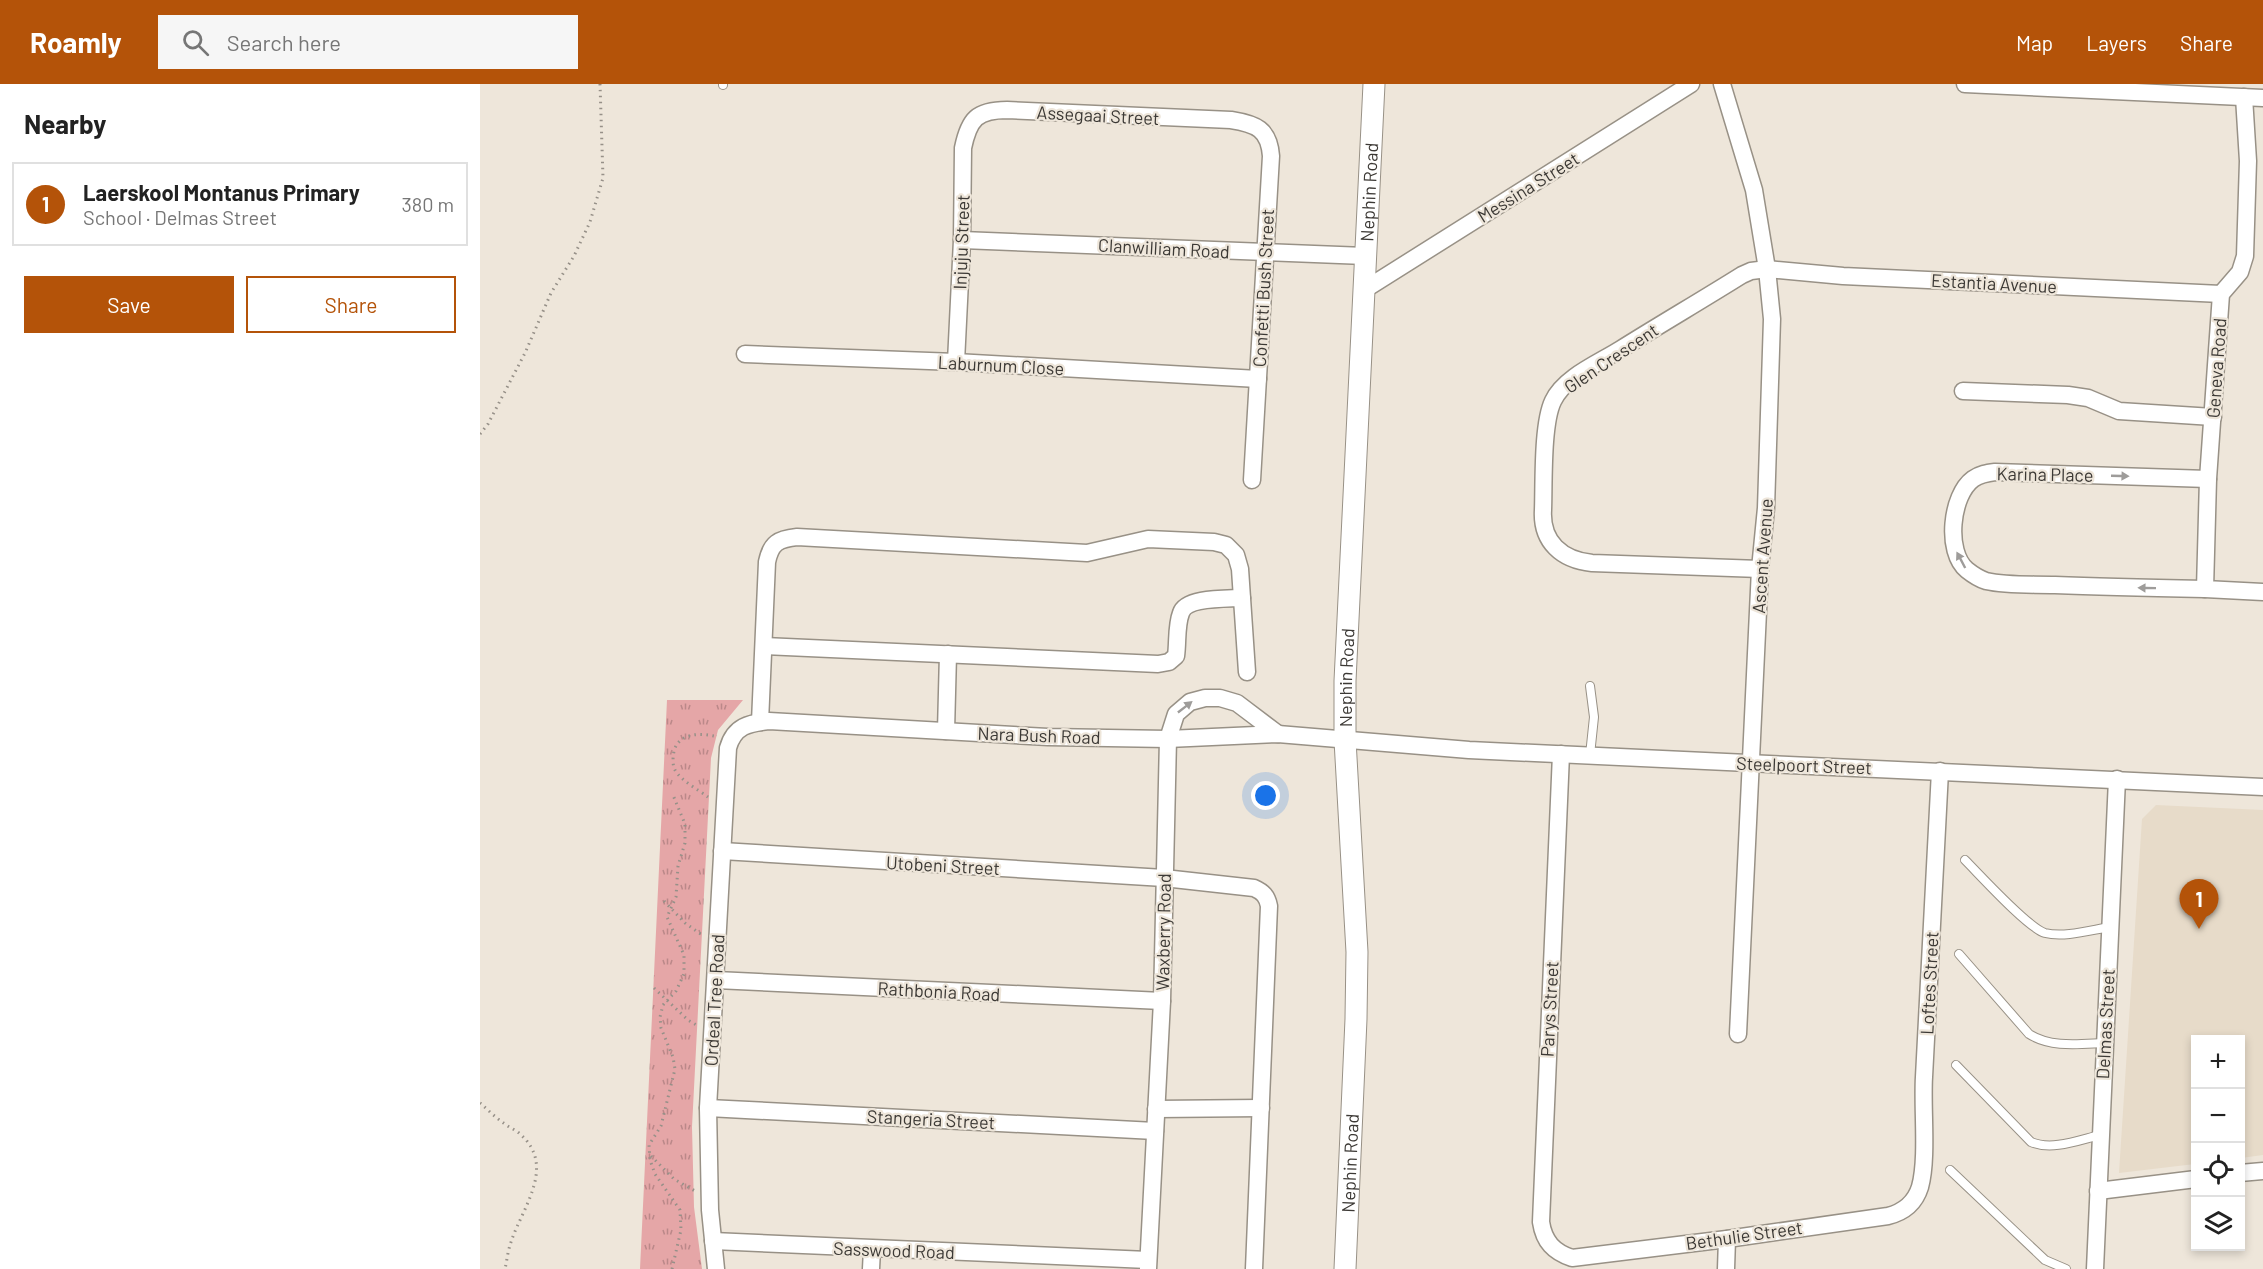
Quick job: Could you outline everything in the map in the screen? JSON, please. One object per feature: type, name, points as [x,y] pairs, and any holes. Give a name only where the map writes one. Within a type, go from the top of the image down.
[{"type":"street","name":"Nephin Road","points":[[1345,1269],[1357,952],[1345,740],[1345,681],[1374,84]]},
{"type":"street","name":"Messina Street","points":[[1364,290],[1691,84]]},
{"type":"street","name":"Ascent Avenue","points":[[1722,84],[1754,190],[1767,269],[1772,319],[1766,508],[1760,569],[1738,1034]]},
{"type":"street","points":[[1965,84],[2263,98]]},
{"type":"street","name":"Geneva Road","points":[[2205,589],[2208,479],[2221,294],[2240,272],[2245,256],[2248,161],[2244,97]]},
{"type":"street","name":"Assegaai Street","points":[[971,124],[980,114],[993,110],[1231,120]]},
{"type":"street","name":"Confetti Bush Street","points":[[1231,120],[1256,126],[1262,131],[1270,145],[1252,480]]},
{"type":"street","name":"Injuju Street","points":[[956,362],[962,240],[963,148],[971,124]]},
{"type":"street","name":"Clanwilliam Road","points":[[962,240],[1365,256]]},
{"type":"street","name":"Estantia Avenue","points":[[1767,269],[1843,276],[2221,294]]},
{"type":"street","name":"Glen Crescent","points":[[1760,569],[1573,561],[1554,546],[1542,519],[1548,417],[1553,399],[1558,392],[1582,373],[1742,275],[1751,270],[1767,269]]},
{"type":"street","name":"Laburnum Close","points":[[745,354],[956,362],[1258,379]]},
{"type":"street","points":[[1963,390],[2068,395],[2088,398],[2119,411],[2213,417]]},
{"type":"street","name":"Karina Place","points":[[2205,589],[2092,587],[1986,581],[1965,569],[1959,561],[1953,539],[1953,527],[1955,511],[1964,489],[1974,478],[1983,474],[1995,472],[2208,479]]},
{"type":"street","points":[[760,722],[770,552],[775,542],[790,537],[1087,553],[1148,539],[1214,542],[1226,545],[1236,555],[1240,569],[1247,672]]},
{"type":"street","points":[[2205,589],[2263,592]]},
{"type":"street","points":[[764,646],[1158,664],[1169,662],[1176,656],[1181,612],[1186,606],[1194,602],[1242,598]]},
{"type":"street","points":[[946,731],[948,654]]},
{"type":"street","name":"Waxberry Road","points":[[1148,1264],[1162,1001],[1168,739],[1176,714],[1191,702],[1205,698],[1220,698],[1237,704],[1278,735]]},
{"type":"street","name":"Nara Bush Road","points":[[733,736],[744,726],[760,722],[1048,737],[1168,739],[1278,735],[1345,740]]},
{"type":"street","name":"Ordeal Tree Road","points":[[716,1269],[709,1194],[708,1108],[728,748],[733,736]]},
{"type":"street","name":"Steelpoort Street","points":[[1345,740],[1469,750],[2263,787]]},
{"type":"street","name":"Parys Street","points":[[1560,754],[1541,1222],[1546,1240],[1551,1247],[1563,1255]]},
{"type":"street","name":"Loftes Street","points":[[1917,1195],[1922,1175],[1923,1080],[1940,771]]},
{"type":"street","name":"Delmas Street","points":[[2095,1269],[2117,779]]},
{"type":"street","name":"Utobeni Street","points":[[722,852],[1164,878],[1254,888],[1261,891],[1267,897],[1269,906],[1261,1108]]},
{"type":"street","name":"Rathbonia Road","points":[[716,980],[1162,1001]]},
{"type":"street","name":"Stangeria Street","points":[[708,1108],[1155,1131]]},
{"type":"street","points":[[1156,1109],[1261,1108],[1254,1269]]},
{"type":"street","points":[[2245,1173],[2263,1171]]},
{"type":"street","points":[[2098,1191],[2191,1180]]},
{"type":"street","name":"Bethulie Street","points":[[1563,1255],[1582,1258],[1888,1216],[1904,1209],[1917,1195]]},
{"type":"street","points":[[1726,1269],[1727,1239]]},
{"type":"street","name":"Sasswood Road","points":[[712,1241],[872,1249],[1021,1262],[1148,1264]]},
{"type":"street","points":[[871,1269],[872,1249]]},
{"type":"lane","points":[[1590,686],[1594,717],[1590,755]]},
{"type":"lane","points":[[1965,860],[2026,921],[2041,932],[2061,934],[2110,927]]},
{"type":"lane","points":[[1959,954],[2029,1034],[2037,1039],[2068,1044],[2104,1042]]},
{"type":"lane","points":[[1956,1065],[2031,1142],[2040,1146],[2050,1146],[2100,1135]]},
{"type":"lane","points":[[1950,1170],[2045,1260],[2066,1269]]},
{"type":"path","points":[[480,434],[488,424],[525,353],[551,293],[574,256],[590,222],[603,178],[600,84]]},
{"type":"path","points":[[724,809],[682,777],[675,770],[673,759],[675,747],[680,739],[706,735],[733,736]]},
{"type":"path","points":[[672,1269],[681,1230],[680,1210],[655,1174],[649,1145],[661,1126],[675,1069],[673,1057],[661,1028],[660,1017],[663,1005],[676,991],[684,975],[684,955],[667,917],[676,897],[678,866],[685,843],[685,824],[673,795]]},
{"type":"path","points":[[664,901],[695,930],[704,936],[718,939]]},
{"type":"path","points":[[654,988],[688,1020],[712,1034]]},
{"type":"path","points":[[480,1103],[521,1135],[531,1149],[537,1173],[532,1194],[510,1242],[505,1269]]},
{"type":"path","points":[[650,1155],[674,1179],[690,1190],[709,1194]]},
{"type":"shaded area","points":[[2156,805],[2263,810],[2263,1155],[2245,1157],[2245,1035],[2191,1035],[2191,1164],[2119,1173],[2142,819]]},
{"type":"green space","points":[[667,700],[743,700],[718,730],[711,758],[692,1127],[694,1207],[702,1269],[640,1269]]},
{"type":"place","name":"Laerskool Montanus Primary","points":[[2199,929]]}]
